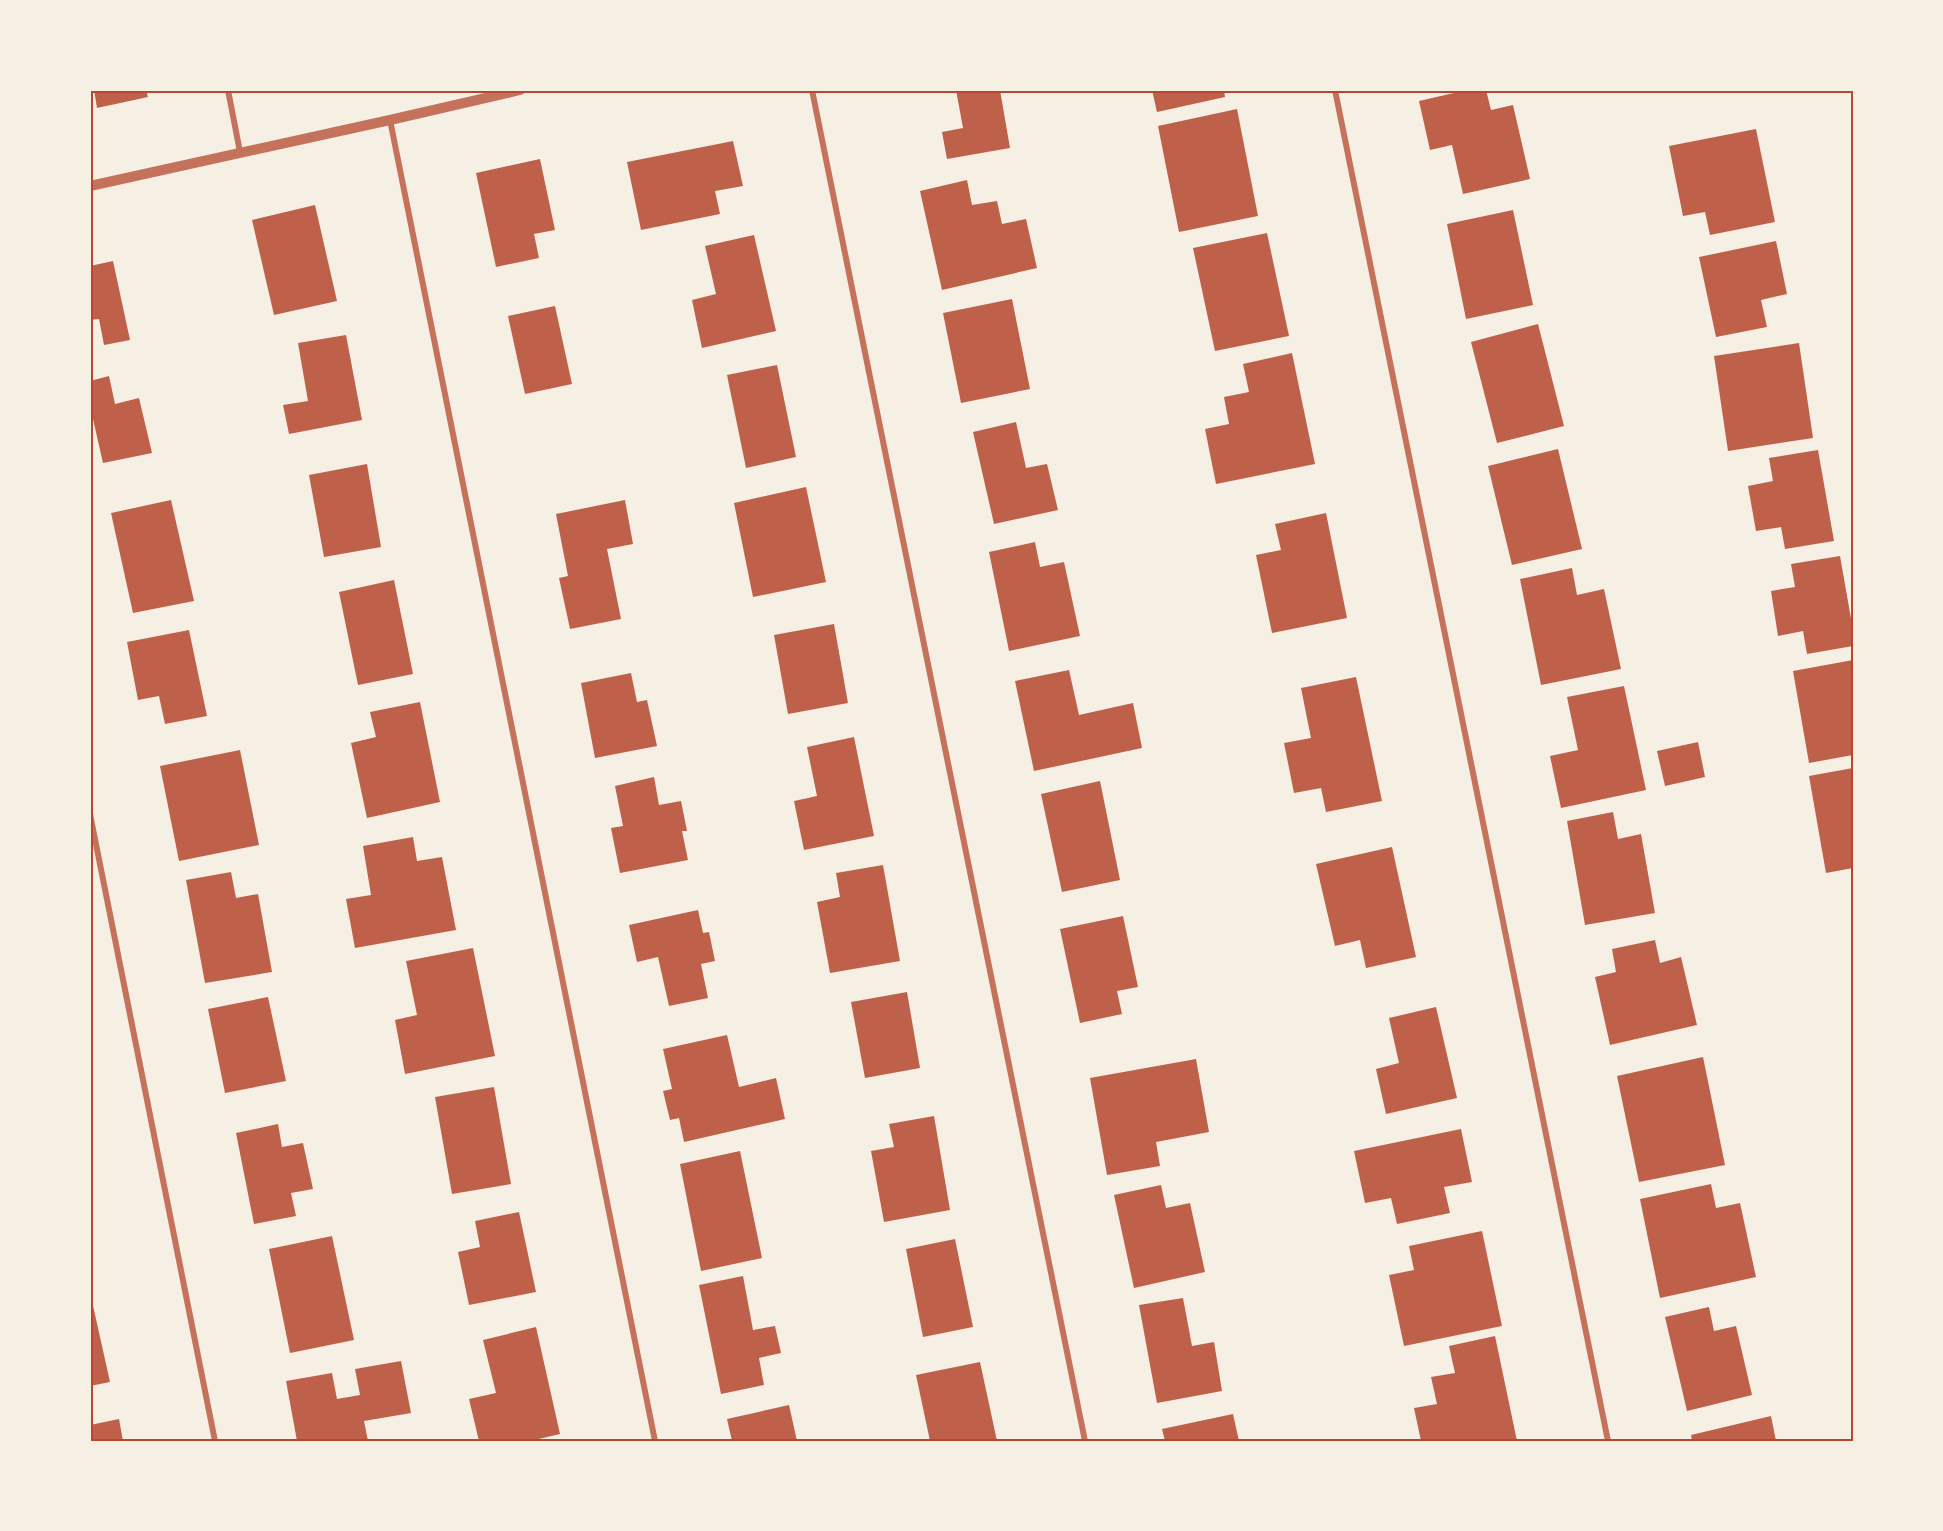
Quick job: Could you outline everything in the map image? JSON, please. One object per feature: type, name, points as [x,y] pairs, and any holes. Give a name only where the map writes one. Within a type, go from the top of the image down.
[{"type":"street","points":[[228,90],[240,152]]},
{"type":"street","points":[[90,186],[520,90]]},
{"type":"street","points":[[812,90],[1085,1441]]},
{"type":"street","points":[[1335,90],[1608,1441]]},
{"type":"street","points":[[390,120],[655,1441]]},
{"type":"street","points":[[90,814],[215,1441]]},
{"type":"building","points":[[94,90],[146,90],[148,97],[97,108]]},
{"type":"building","points":[[956,90],[1000,90],[1010,148],[947,159],[942,132],[963,128]]},
{"type":"building","points":[[1152,90],[1224,90],[1225,97],[1157,112]]},
{"type":"building","points":[[1467,90],[1486,90],[1491,110],[1513,105],[1530,179],[1463,194],[1452,145],[1430,150],[1419,101]]},
{"type":"building","points":[[1237,109],[1258,216],[1179,232],[1158,126]]},
{"type":"building","points":[[1756,129],[1775,222],[1710,235],[1705,212],[1683,216],[1669,146]]},
{"type":"building","points":[[733,141],[743,186],[715,191],[720,214],[641,230],[627,162]]},
{"type":"building","points":[[540,159],[555,230],[534,234],[539,258],[496,267],[476,173]]},
{"type":"building","points":[[967,180],[972,205],[997,201],[1002,224],[1026,219],[1037,268],[942,290],[920,191]]},
{"type":"building","points":[[315,205],[337,301],[274,315],[252,220]]},
{"type":"building","points":[[1513,210],[1533,305],[1466,319],[1447,224]]},
{"type":"building","points":[[1267,233],[1289,336],[1215,351],[1193,248]]},
{"type":"building","points":[[754,235],[776,331],[702,348],[692,300],[716,294],[705,246]]},
{"type":"building","points":[[1776,241],[1787,294],[1761,300],[1767,327],[1716,337],[1699,257]]},
{"type":"building","points":[[113,261],[130,340],[104,345],[99,319],[90,320],[90,266]]},
{"type":"building","points":[[1012,299],[1030,389],[961,403],[943,313]]},
{"type":"building","points":[[555,306],[572,384],[525,394],[508,316]]},
{"type":"building","points":[[1538,324],[1564,426],[1497,443],[1471,342]]},
{"type":"building","points":[[346,335],[362,420],[289,434],[283,405],[308,401],[298,343]]},
{"type":"building","points":[[1799,343],[1813,438],[1728,451],[1714,356]]},
{"type":"building","points":[[1292,353],[1315,464],[1216,484],[1205,429],[1229,424],[1224,397],[1249,392],[1243,364]]},
{"type":"building","points":[[777,365],[796,457],[746,468],[727,375]]},
{"type":"building","points":[[109,376],[115,404],[139,398],[152,453],[103,463],[90,406],[90,381]]},
{"type":"building","points":[[1016,422],[1026,468],[1047,464],[1058,510],[994,524],[973,432]]},
{"type":"building","points":[[1558,449],[1582,549],[1512,565],[1488,466]]},
{"type":"building","points":[[1818,450],[1834,541],[1785,549],[1781,527],[1756,531],[1748,486],[1773,481],[1769,458]]},
{"type":"building","points":[[367,464],[381,547],[324,557],[309,475]]},
{"type":"building","points":[[806,487],[826,582],[753,597],[734,503]]},
{"type":"building","points":[[171,500],[194,601],[133,613],[111,513]]},
{"type":"building","points":[[625,500],[633,544],[607,549],[621,619],[570,629],[559,578],[568,576],[556,514]]},
{"type":"building","points":[[1326,513],[1347,618],[1272,633],[1256,555],[1281,550],[1275,524]]},
{"type":"building","points":[[1035,542],[1040,567],[1064,562],[1080,636],[1009,651],[989,552]]},
{"type":"building","points":[[1840,556],[1853,630],[1853,646],[1807,654],[1803,631],[1778,636],[1771,591],[1795,587],[1791,564]]},
{"type":"building","points":[[1572,568],[1577,595],[1604,589],[1621,669],[1541,685],[1520,579]]},
{"type":"building","points":[[394,580],[413,674],[358,685],[339,592]]},
{"type":"building","points":[[834,624],[848,703],[788,714],[774,635]]},
{"type":"building","points":[[189,630],[207,716],[165,724],[159,696],[138,700],[127,642]]},
{"type":"building","points":[[1853,660],[1853,755],[1809,763],[1793,671]]},
{"type":"building","points":[[1069,670],[1079,715],[1133,703],[1142,748],[1034,771],[1015,681]]},
{"type":"building","points":[[631,673],[637,702],[647,700],[657,746],[595,758],[581,683]]},
{"type":"building","points":[[1356,677],[1382,801],[1326,812],[1321,788],[1294,793],[1284,743],[1311,738],[1301,688]]},
{"type":"building","points":[[1624,686],[1646,790],[1561,808],[1550,756],[1578,750],[1567,697]]},
{"type":"building","points":[[420,702],[440,802],[367,818],[351,743],[376,737],[370,712]]},
{"type":"building","points":[[854,737],[874,836],[804,850],[794,801],[817,796],[807,747]]},
{"type":"building","points":[[1698,742],[1705,777],[1665,786],[1657,751]]},
{"type":"building","points":[[240,750],[259,845],[179,861],[160,766]]},
{"type":"building","points":[[1853,768],[1853,868],[1826,873],[1809,776]]},
{"type":"building","points":[[654,777],[659,805],[681,801],[687,831],[682,831],[688,860],[620,873],[611,828],[623,826],[615,786]]},
{"type":"building","points":[[1100,781],[1120,880],[1062,892],[1041,794]]},
{"type":"building","points":[[1613,812],[1618,839],[1641,834],[1655,913],[1585,925],[1567,821]]},
{"type":"building","points":[[413,837],[417,861],[442,857],[456,930],[355,948],[346,899],[371,895],[363,846]]},
{"type":"building","points":[[1392,847],[1416,957],[1366,968],[1360,940],[1335,946],[1316,864]]},
{"type":"building","points":[[883,865],[900,961],[830,973],[817,902],[840,897],[836,873]]},
{"type":"building","points":[[231,872],[236,898],[258,894],[272,972],[205,983],[186,880]]},
{"type":"building","points":[[698,910],[703,933],[709,932],[715,961],[701,964],[708,998],[669,1006],[658,957],[637,962],[629,925]]},
{"type":"building","points":[[1123,916],[1138,987],[1117,991],[1122,1014],[1080,1023],[1060,929]]},
{"type":"building","points":[[1655,940],[1660,963],[1681,957],[1697,1025],[1610,1045],[1595,977],[1616,972],[1612,949]]},
{"type":"building","points":[[473,948],[495,1056],[405,1074],[395,1020],[417,1015],[406,961]]},
{"type":"building","points":[[907,992],[920,1068],[865,1078],[851,1002]]},
{"type":"building","points":[[268,997],[286,1081],[225,1093],[208,1009]]},
{"type":"building","points":[[1436,1007],[1457,1098],[1386,1114],[1376,1069],[1399,1063],[1389,1018]]},
{"type":"building","points":[[727,1035],[739,1087],[776,1078],[785,1119],[684,1142],[679,1118],[670,1120],[663,1091],[672,1089],[663,1049]]},
{"type":"building","points":[[1703,1057],[1725,1165],[1639,1182],[1617,1076]]},
{"type":"building","points":[[1196,1059],[1209,1132],[1156,1142],[1160,1166],[1107,1175],[1090,1078]]},
{"type":"building","points":[[494,1087],[511,1184],[452,1194],[435,1097]]},
{"type":"building","points":[[934,1116],[950,1210],[884,1222],[871,1151],[894,1147],[889,1124]]},
{"type":"building","points":[[278,1124],[282,1147],[303,1143],[313,1189],[291,1193],[296,1216],[254,1224],[236,1133]]},
{"type":"building","points":[[1461,1129],[1472,1182],[1444,1187],[1450,1213],[1397,1224],[1391,1198],[1365,1203],[1354,1151]]},
{"type":"building","points":[[740,1151],[762,1258],[701,1271],[680,1164]]},
{"type":"building","points":[[1711,1184],[1716,1208],[1740,1203],[1756,1277],[1660,1298],[1640,1199]]},
{"type":"building","points":[[1161,1185],[1166,1208],[1190,1203],[1205,1272],[1134,1288],[1114,1195]]},
{"type":"building","points":[[519,1212],[536,1292],[469,1305],[458,1252],[480,1247],[475,1221]]},
{"type":"building","points":[[1482,1231],[1502,1326],[1404,1346],[1389,1275],[1414,1270],[1409,1246]]},
{"type":"building","points":[[332,1236],[354,1340],[290,1353],[269,1249]]},
{"type":"building","points":[[955,1239],[973,1327],[923,1337],[906,1249]]},
{"type":"building","points":[[743,1276],[753,1330],[775,1326],[781,1353],[759,1358],[764,1385],[721,1394],[699,1285]]},
{"type":"building","points":[[90,1292],[110,1382],[90,1386]]},
{"type":"building","points":[[1183,1298],[1192,1346],[1214,1342],[1222,1391],[1157,1403],[1139,1305]]},
{"type":"building","points":[[1709,1307],[1714,1331],[1736,1326],[1752,1395],[1687,1411],[1665,1317]]},
{"type":"building","points":[[536,1327],[560,1434],[530,1441],[479,1441],[469,1399],[496,1393],[483,1340]]},
{"type":"building","points":[[1495,1336],[1517,1441],[1421,1441],[1414,1408],[1437,1404],[1431,1377],[1455,1373],[1449,1346]]},
{"type":"building","points":[[401,1361],[411,1413],[364,1421],[368,1441],[297,1441],[286,1381],[332,1373],[337,1399],[360,1395],[355,1369]]},
{"type":"building","points":[[980,1362],[997,1441],[930,1441],[916,1375]]},
{"type":"building","points":[[789,1405],[797,1441],[732,1441],[727,1419]]},
{"type":"building","points":[[1233,1414],[1239,1441],[1165,1441],[1162,1429]]},
{"type":"building","points":[[1771,1416],[1776,1441],[1692,1441],[1691,1435]]},
{"type":"building","points":[[119,1419],[123,1441],[90,1441],[90,1425]]}]
